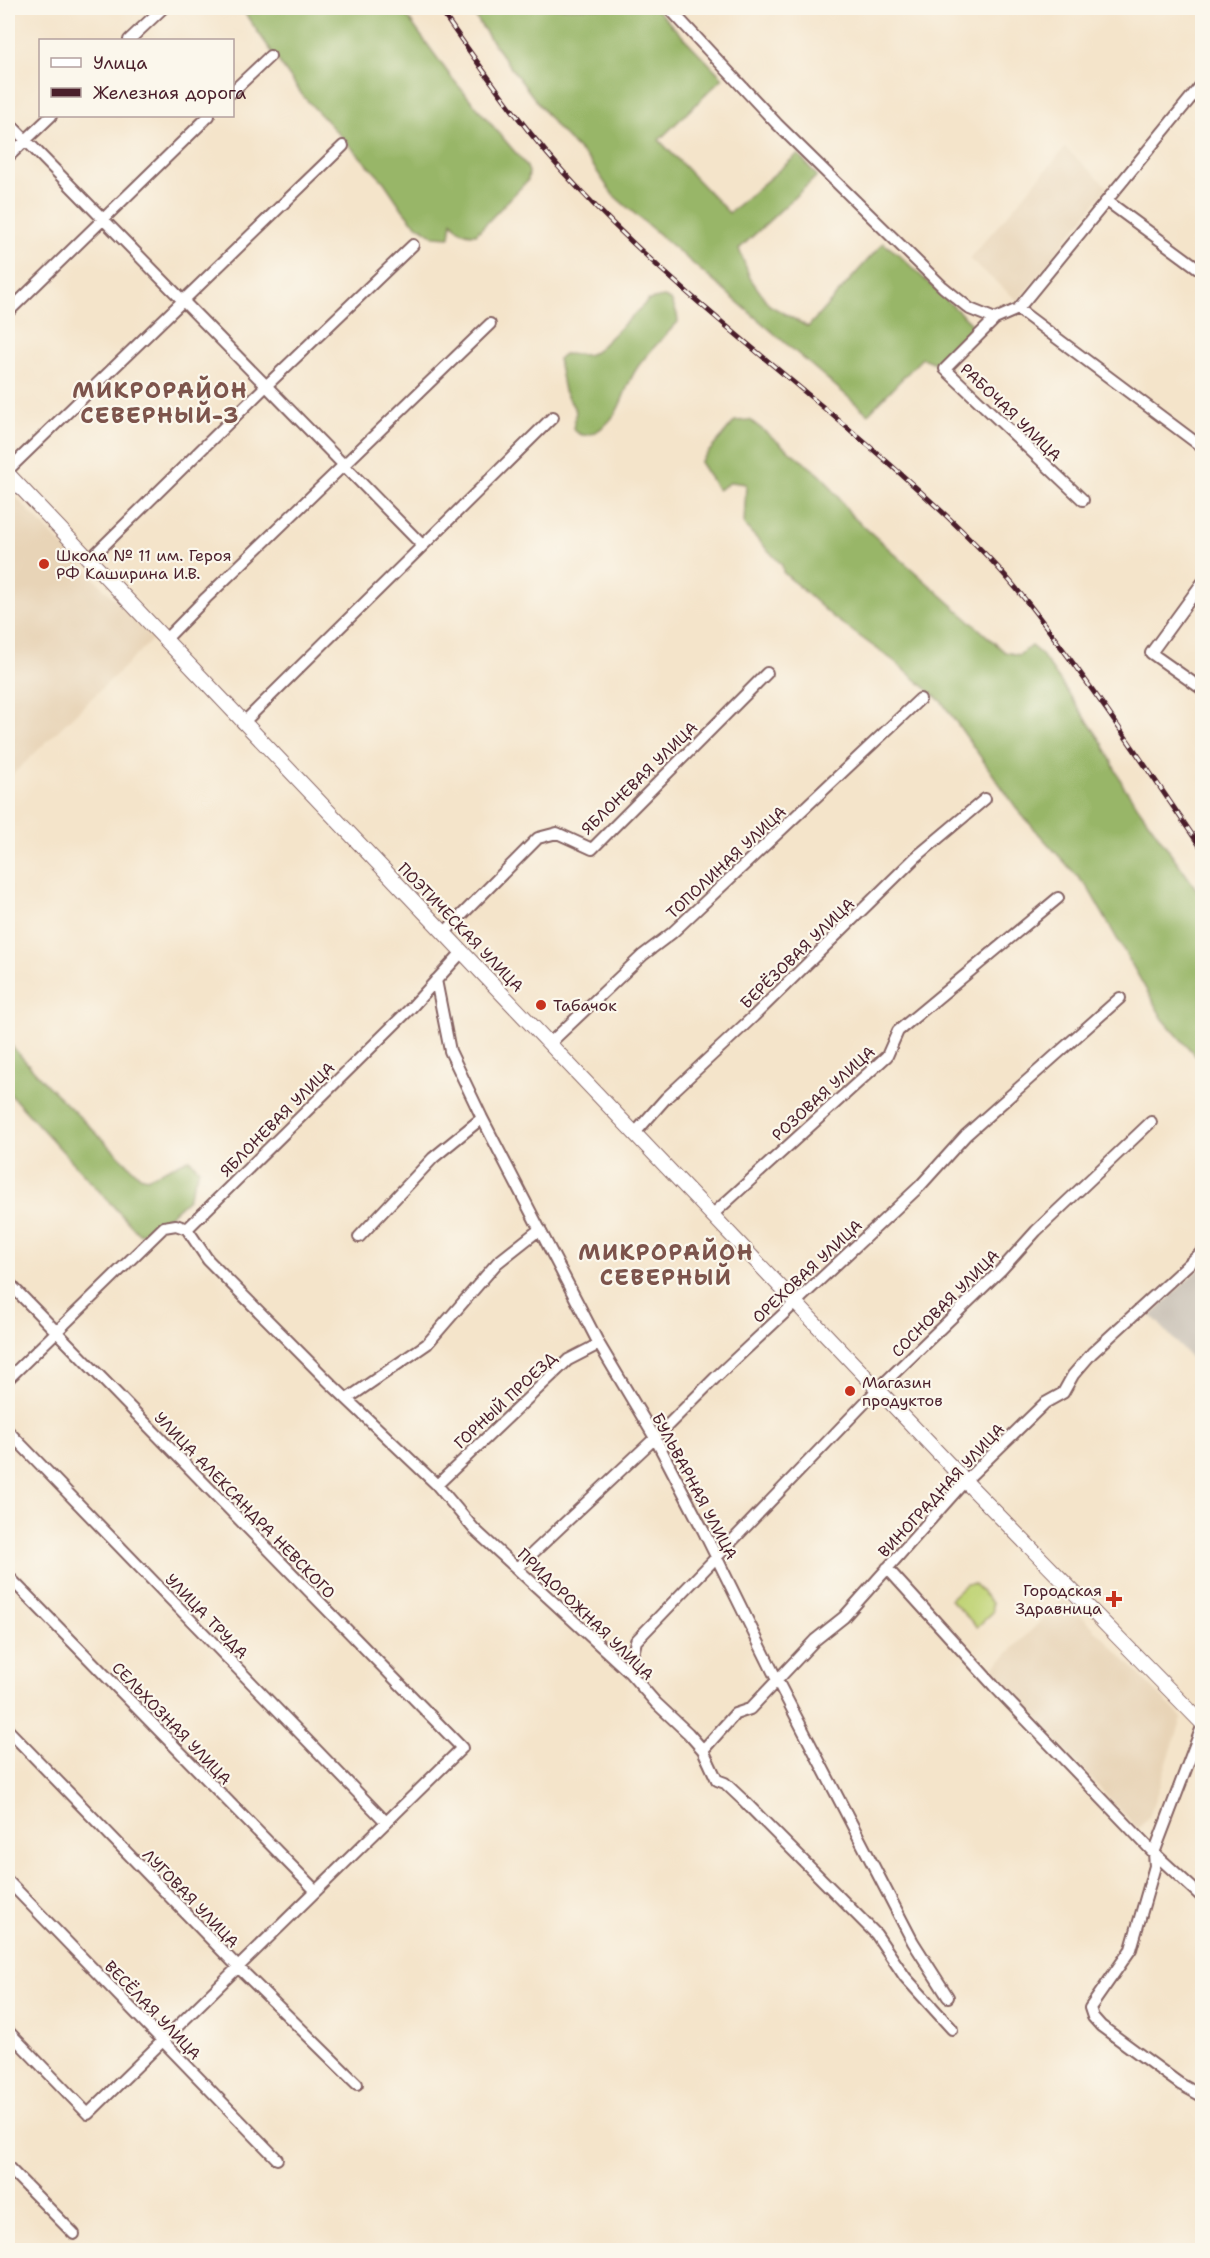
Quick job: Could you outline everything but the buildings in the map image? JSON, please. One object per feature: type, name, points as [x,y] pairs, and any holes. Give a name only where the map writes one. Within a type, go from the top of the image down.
[{"type":"street","points":[[130,39],[163,8]]},
{"type":"street","points":[[669,8],[777,124],[943,287],[970,309],[995,319],[1018,309],[1203,84]]},
{"type":"street","points":[[234,90],[270,56]]},
{"type":"street","points":[[8,157],[50,117]]},
{"type":"street","points":[[8,312],[208,117]]},
{"type":"street","points":[[8,122],[422,545]]},
{"type":"street","points":[[8,472],[343,146]]},
{"type":"street","points":[[1107,201],[1203,271]]},
{"type":"street","points":[[89,560],[413,245]]},
{"type":"street","points":[[1018,309],[1203,447]]},
{"type":"street","name":"РАБОЧАЯ УЛИЦА","points":[[995,319],[945,369],[1083,500]]},
{"type":"street","points":[[165,640],[490,324]]},
{"type":"street","points":[[243,723],[553,417]]},
{"type":"street","name":"ПОЭТИЧЕСКАЯ УЛИЦА","points":[[8,472],[243,723],[965,1481],[1203,1725]]},
{"type":"street","points":[[1203,583],[1151,653],[1203,689]]},
{"type":"street","name":"ЯБЛОНЕВАЯ УЛИЦА","points":[[444,933],[538,838],[557,833],[592,849],[767,673]]},
{"type":"street","name":"ТОПОЛИНАЯ УЛИЦА","points":[[549,1044],[643,955],[672,933],[920,699]]},
{"type":"street","name":"БЕРЁЗОВАЯ УЛИЦА","points":[[635,1134],[666,1098],[754,1016],[916,857],[985,799]]},
{"type":"street","name":"РОЗОВАЯ УЛИЦА","points":[[712,1215],[887,1056],[898,1031],[1058,898]]},
{"type":"street","name":"ЯБЛОНЕВАЯ УЛИЦА","points":[[187,1229],[410,1009],[462,952]]},
{"type":"street","name":"БУЛЬВАРНАЯ УЛИЦА","points":[[436,980],[450,1051],[482,1118],[598,1344],[655,1438],[913,1942],[948,1997]]},
{"type":"street","name":"ОРЕХОВАЯ УЛИЦА","points":[[517,1568],[795,1302],[920,1186],[966,1135],[1120,998]]},
{"type":"street","points":[[359,1237],[433,1158],[482,1118]]},
{"type":"street","name":"СОСНОВАЯ УЛИЦА","points":[[629,1672],[636,1641],[878,1389],[1001,1270],[1036,1231],[1151,1122]]},
{"type":"street","points":[[8,1379],[164,1227],[176,1225],[187,1229]]},
{"type":"street","name":"ПРИДОРОЖНАЯ УЛИЦА","points":[[187,1229],[208,1260],[437,1485],[474,1529],[629,1672],[703,1750],[717,1780],[725,1783],[743,1800],[876,1934],[904,1977],[952,2029]]},
{"type":"street","points":[[347,1399],[427,1344],[497,1263],[540,1229]]},
{"type":"street","name":"ВИНОГРАДНАЯ УЛИЦА","points":[[703,1750],[735,1714],[750,1709],[815,1640],[844,1617],[965,1481],[1045,1403],[1064,1393],[1073,1375],[1092,1353],[1203,1252]]},
{"type":"street","name":"УЛИЦА АЛЕКСАНДРА НЕВСКОГО","points":[[8,1282],[462,1748],[386,1822]]},
{"type":"street","name":"ГОРНЫЙ ПРОЕЗД","points":[[437,1485],[568,1360],[598,1344]]},
{"type":"street","name":"УЛИЦА ТРУДА","points":[[8,1431],[386,1822]]},
{"type":"street","points":[[887,1568],[994,1686],[1154,1853],[1203,1897]]},
{"type":"street","name":"СЕЛЬХОЗНАЯ УЛИЦА","points":[[8,1576],[316,1891]]},
{"type":"street","points":[[1203,1725],[1154,1853],[1155,1866],[1131,1949],[1090,2008],[1093,2017],[1101,2026],[1180,2084],[1203,2096]]},
{"type":"street","name":"ЛУГОВАЯ УЛИЦА","points":[[8,1730],[238,1967],[357,2084]]},
{"type":"street","points":[[8,2031],[88,2114],[386,1822]]},
{"type":"street","name":"ВЕСЁЛАЯ УЛИЦА","points":[[8,1881],[277,2159]]},
{"type":"street","points":[[8,2167],[74,2234]]},
{"type":"shaded area","points":[[1065,148],[1108,187],[1018,301],[969,259]]},
{"type":"shaded area","name":"Школа № 11 им. Героя РФ Каширина И.В.","points":[[8,489],[153,639],[8,779]]},
{"type":"shaded area","points":[[1202,1266],[1202,1370],[1151,1315]]},
{"type":"shaded area","points":[[1064,1598],[1182,1718],[1149,1817],[1138,1829],[990,1671]]},
{"type":"green space","points":[[241,8],[401,8],[451,77],[526,165],[529,172],[528,180],[476,234],[462,231],[452,221],[450,237],[434,236],[412,221],[384,182],[303,96]]},
{"type":"green space","points":[[469,8],[655,8],[723,78],[659,140],[729,213],[798,154],[817,176],[739,249],[750,278],[769,305],[808,327],[883,243],[897,253],[976,328],[941,365],[922,358],[868,414],[613,195],[590,161],[557,128]]},
{"type":"green space","points":[[664,297],[671,300],[678,322],[637,368],[617,410],[606,424],[593,433],[579,434],[573,429],[576,411],[564,391],[558,359],[564,354],[587,355],[595,352],[649,300]]},
{"type":"green space","points":[[750,420],[824,478],[852,516],[1005,652],[1019,655],[1031,646],[1042,655],[1102,742],[1124,787],[1202,897],[1202,1063],[1163,1019],[1088,888],[1020,813],[942,702],[894,661],[834,618],[783,572],[782,565],[744,525],[746,484],[731,482],[718,490],[700,462],[735,421]]},
{"type":"green space","points":[[8,1042],[46,1084],[140,1176],[147,1178],[189,1159],[199,1169],[188,1199],[155,1228],[139,1234],[8,1092]]},
{"type":"green space","points":[[966,1584],[974,1584],[992,1603],[993,1612],[977,1627],[950,1599]]},
{"type":"railway","points":[[439,8],[506,101],[579,189],[678,284],[940,509],[1013,584],[1078,670],[1202,849]]},
{"type":"place","name":"Школа № 11 им. Героя РФ Каширина И.В.","points":[[44,564]]},
{"type":"place","name":"Табачок","points":[[541,1005]]},
{"type":"place","name":"Магазин продуктов","points":[[850,1391]]},
{"type":"place","name":"Городская Здравница","points":[[1114,1599]]},
{"type":"district","name":"МИКРОРАЙОН СЕВЕРНЫЙ-3","points":[[160,402]]},
{"type":"district","name":"МИКРОРАЙОН СЕВЕРНЫЙ","points":[[666,1264]]}]
